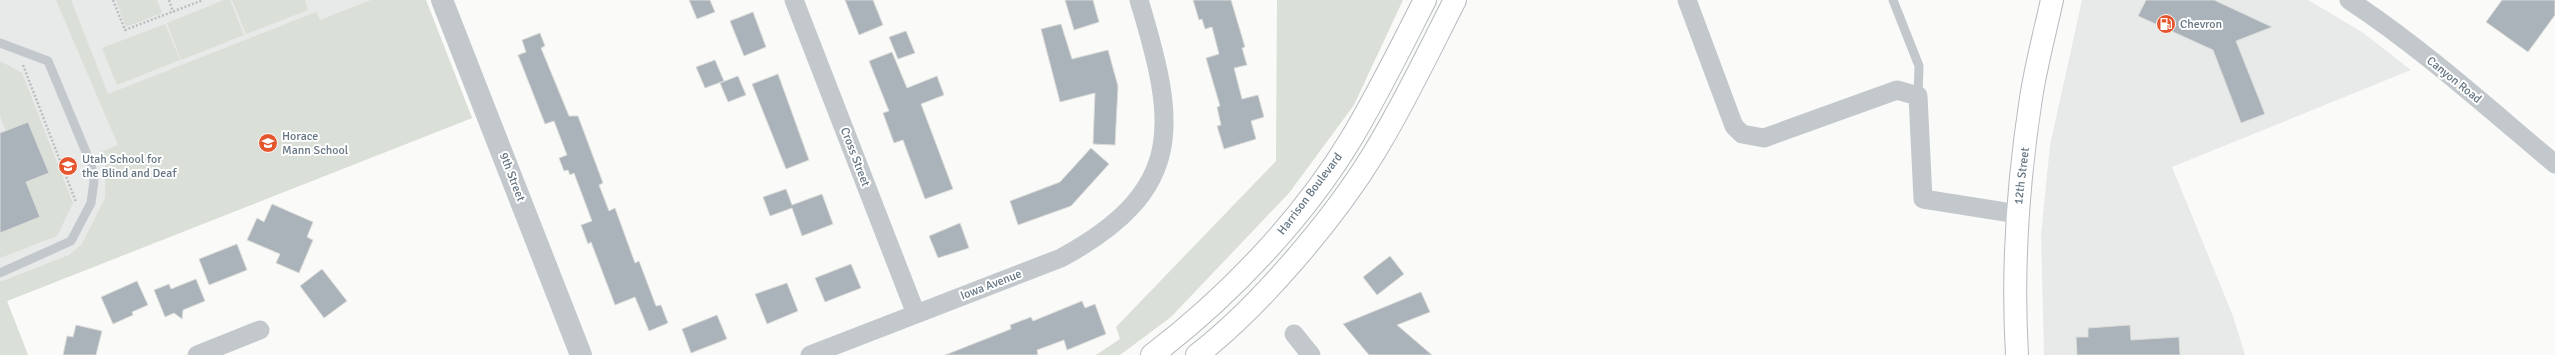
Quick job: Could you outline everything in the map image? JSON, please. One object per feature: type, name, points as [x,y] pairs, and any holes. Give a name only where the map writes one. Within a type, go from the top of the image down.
[{"type":"main road","name":"Harrison Boulevard","points":[[1152,355],[1182,332],[1221,297],[1291,222],[1350,141],[1380,90],[1425,0]]},
{"type":"main road","points":[[1196,355],[1243,314],[1279,274],[1345,194],[1374,154],[1404,100],[1455,0]]},
{"type":"main road","name":"12th Street","points":[[2017,355],[2015,315],[2018,214],[2031,97],[2052,0]]},
{"type":"street","name":"9th Street","points":[[442,0],[581,355]]},
{"type":"street","name":"Cross Street","points":[[794,0],[916,314]]},
{"type":"street","name":"Iowa Avenue","points":[[810,355],[1061,258],[1080,248],[1121,218],[1138,201],[1150,183],[1159,160],[1166,114],[1158,64],[1139,0]]},
{"type":"street","points":[[1687,0],[1734,126],[1742,134],[1764,138],[1897,90],[1918,96],[1923,199],[2018,214]]},
{"type":"street","name":"Canyon Road","points":[[2349,0],[2376,18],[2437,66],[2555,164]]},
{"type":"street","points":[[197,355],[260,330]]},
{"type":"street","points":[[1294,334],[1311,355]]},
{"type":"lane","points":[[1893,0],[1920,66],[1918,96]]},
{"type":"lane","points":[[0,43],[48,61],[91,164],[94,181],[91,203],[72,241],[0,273]]},
{"type":"path","points":[[113,0],[125,30],[203,0]]},
{"type":"path","points":[[169,0],[173,12]]},
{"type":"path","points":[[17,50],[84,219]]},
{"type":"shaded area","name":"Horace Mann School","points":[[0,0],[426,0],[472,118],[7,301],[28,355],[0,355]]},
{"type":"shaded area","name":"Horace Mann School","points":[[56,0],[71,0],[108,94],[316,12],[320,20],[371,0],[426,0],[472,118],[7,301],[28,355],[0,355],[0,282],[69,255],[82,244],[105,198],[106,168],[101,152],[118,145]]},
{"type":"shaded area","points":[[116,0],[157,0],[162,13],[126,27]]},
{"type":"shaded area","points":[[224,0],[230,0],[244,35],[181,60],[167,23]]},
{"type":"shaded area","points":[[232,0],[305,0],[308,10],[246,34]]},
{"type":"shaded area","points":[[1277,0],[1403,0],[1354,105],[1289,193],[1171,317],[1120,355],[1096,355],[1120,339],[1116,327],[1276,161]]},
{"type":"shaded area","points":[[2082,0],[2308,0],[2362,32],[2411,70],[2172,167],[2233,316],[2245,355],[2044,355],[2041,235],[2050,145]]},
{"type":"shaded area","points":[[165,24],[180,60],[117,85],[102,48]]},
{"type":"shaded area","points":[[0,61],[22,73],[73,203],[57,236],[0,258],[0,233],[40,217],[26,182],[49,173],[28,122],[6,131],[0,116]]},
{"type":"building","points":[[689,0],[710,0],[715,12],[697,19]]},
{"type":"building","points":[[845,0],[873,0],[883,25],[859,35]]},
{"type":"building","points":[[1065,0],[1093,0],[1099,22],[1074,30]]},
{"type":"building","points":[[1193,0],[1231,0],[1245,47],[1242,48],[1247,65],[1234,68],[1242,99],[1258,95],[1264,117],[1251,121],[1256,139],[1224,149],[1217,126],[1221,125],[1217,107],[1220,106],[1206,58],[1219,54],[1212,27],[1205,29],[1202,19],[1199,20]]},
{"type":"building","points":[[2146,0],[2214,0],[2272,27],[2236,41],[2265,114],[2241,123],[2213,50],[2138,16]]},
{"type":"building","points":[[2502,0],[2555,0],[2555,15],[2528,52],[2486,22]]},
{"type":"building","points":[[753,12],[766,47],[744,56],[730,21]]},
{"type":"building","points":[[1061,24],[1072,59],[1108,50],[1118,86],[1115,145],[1093,144],[1095,93],[1060,102],[1041,29]]},
{"type":"building","points":[[906,31],[915,53],[898,59],[889,37]]},
{"type":"building","points":[[540,33],[545,46],[541,48],[569,116],[578,116],[603,183],[599,185],[609,211],[615,208],[635,263],[639,261],[656,306],[661,305],[668,323],[649,331],[635,297],[615,305],[591,242],[588,244],[581,225],[592,221],[574,173],[570,175],[568,170],[564,171],[559,158],[567,155],[554,121],[545,124],[518,55],[526,52],[522,40]]},
{"type":"building","points":[[892,52],[907,88],[937,76],[944,95],[921,104],[953,189],[925,199],[903,140],[894,143],[883,113],[889,111],[869,61]]},
{"type":"building","points":[[715,60],[724,81],[705,88],[696,67]]},
{"type":"building","points":[[778,74],[809,160],[786,169],[752,84]]},
{"type":"building","points":[[738,76],[746,95],[728,102],[720,83]]},
{"type":"building","points":[[28,122],[49,173],[26,182],[40,217],[0,233],[0,133]]},
{"type":"building","points":[[1091,148],[1109,164],[1071,206],[1018,225],[1010,201],[1060,182]]},
{"type":"building","points":[[786,189],[792,205],[822,194],[833,224],[802,236],[792,208],[770,216],[763,197]]},
{"type":"building","points":[[272,204],[313,222],[307,237],[313,240],[299,273],[276,263],[280,254],[247,240],[257,218],[264,222]]},
{"type":"building","points":[[960,223],[969,248],[938,258],[929,236]]},
{"type":"building","points":[[237,244],[247,270],[209,285],[199,259]]},
{"type":"building","points":[[1390,256],[1404,274],[1377,295],[1363,277]]},
{"type":"building","points":[[851,264],[861,288],[825,302],[815,278]]},
{"type":"building","points":[[322,269],[347,301],[324,318],[300,286]]},
{"type":"building","points":[[196,279],[205,301],[183,310],[182,319],[174,313],[165,317],[154,290],[169,284],[171,289]]},
{"type":"building","points":[[137,281],[148,305],[132,312],[133,315],[113,324],[101,297]]},
{"type":"building","points":[[787,283],[798,311],[767,324],[755,294]]},
{"type":"building","points":[[1421,292],[1430,312],[1397,325],[1432,355],[1369,355],[1343,324]]},
{"type":"building","points":[[1082,301],[1085,308],[1095,304],[1106,334],[1067,350],[1064,340],[1037,350],[1038,355],[945,355],[1011,329],[1010,325],[1031,317],[1033,321]]},
{"type":"building","points":[[717,315],[727,339],[691,353],[682,329]]},
{"type":"building","points":[[76,325],[102,331],[96,355],[63,355],[67,336],[73,337]]},
{"type":"building","points":[[2130,325],[2131,340],[2179,337],[2180,355],[2077,355],[2076,337],[2088,337],[2088,328]]},
{"type":"place","name":"Chevron","points":[[2166,24]]},
{"type":"place","name":"Horace Mann School","points":[[268,143]]},
{"type":"place","name":"Utah School for the Blind and Deaf","points":[[68,166]]}]
